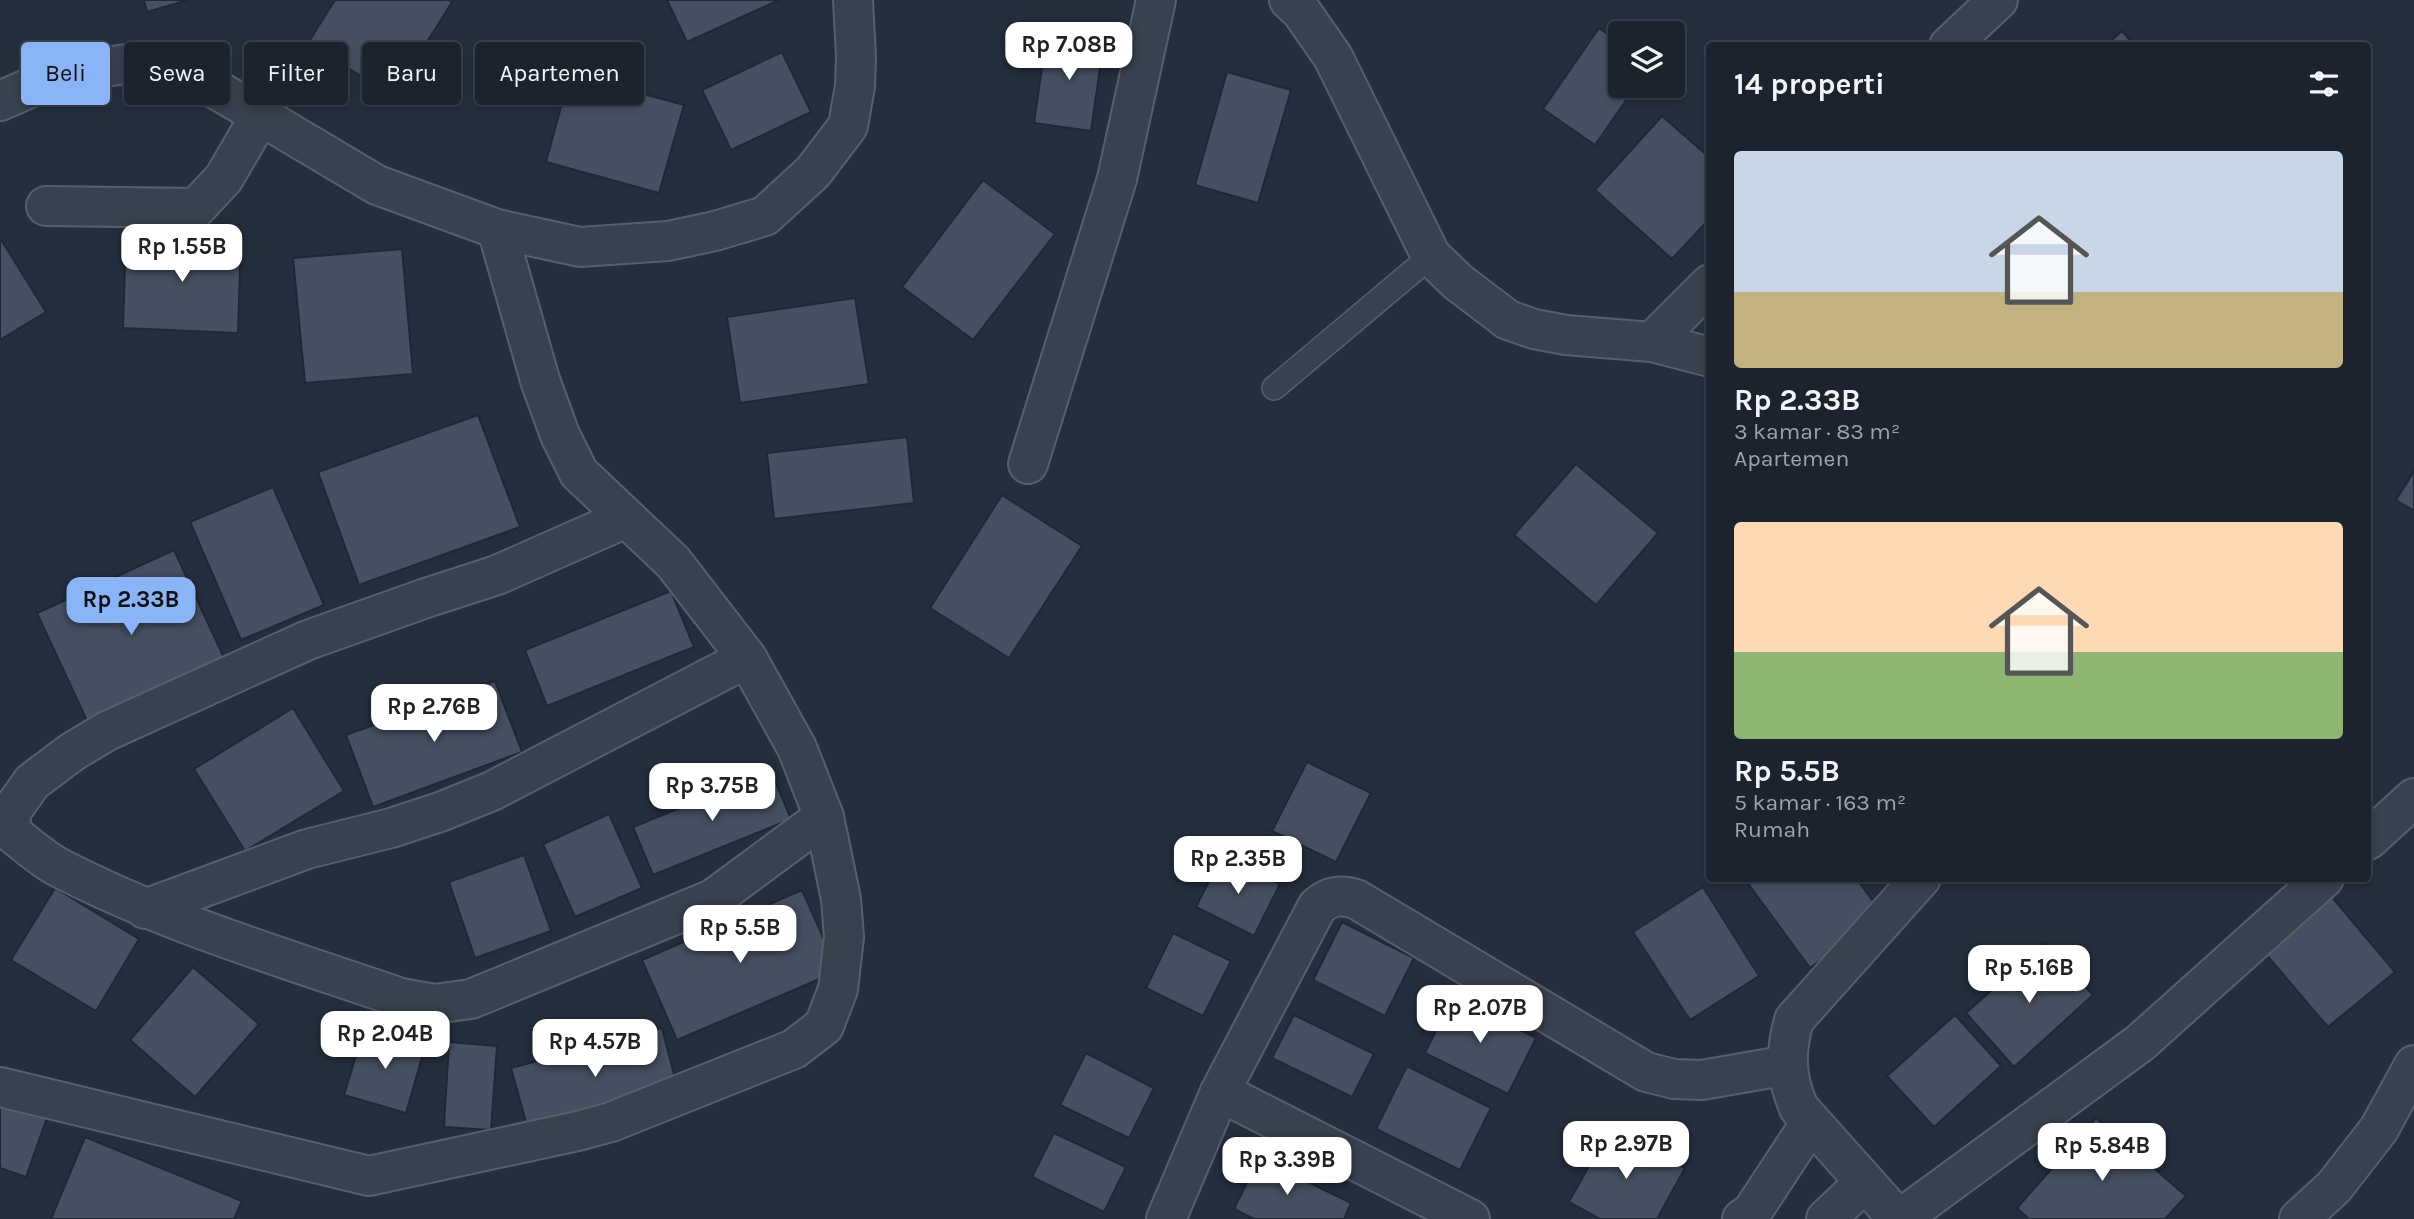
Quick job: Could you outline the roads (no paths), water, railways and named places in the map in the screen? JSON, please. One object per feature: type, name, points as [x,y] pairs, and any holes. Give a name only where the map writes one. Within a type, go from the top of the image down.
[{"type":"street","points":[[0,101],[66,72],[127,64],[177,66],[377,185],[497,229],[580,247],[668,241],[765,216],[813,172],[848,126],[855,86],[853,0]]},
{"type":"street","points":[[1028,464],[1117,179],[1156,0]]},
{"type":"street","points":[[1289,0],[1301,11],[1333,57],[1431,256],[1489,308],[1508,320],[1534,329],[1566,335],[1652,342],[1706,356]]},
{"type":"street","points":[[1953,42],[1998,0]]},
{"type":"street","points":[[46,206],[195,208],[224,178],[260,116]]},
{"type":"street","points":[[0,1087],[369,1176],[611,1122],[794,1049],[824,1027],[838,989],[844,937],[841,899],[824,817],[797,748],[747,658],[673,562],[579,473],[560,435],[540,380],[497,229]]},
{"type":"street","points":[[1652,342],[1706,288]]},
{"type":"street","points":[[626,518],[497,575],[309,640],[107,731],[72,752],[32,782],[4,827],[20,842],[53,864],[145,909],[401,998],[434,1004],[471,999],[713,899],[824,817]]},
{"type":"street","points":[[145,909],[307,849],[440,812],[492,791],[747,658]]},
{"type":"street","points":[[2371,837],[2414,798]]},
{"type":"street","points":[[1917,882],[1794,1020],[1788,1042],[1789,1087],[1798,1108],[1899,1219],[2140,1043],[2320,882]]},
{"type":"street","points":[[1166,1219],[1220,1092],[1317,906],[1332,897],[1345,895],[1356,898],[1646,1072],[1674,1079],[1702,1080],[1788,1065]]},
{"type":"street","points":[[2299,1219],[2334,1187],[2379,1129],[2414,1065]]},
{"type":"street","points":[[1220,1092],[1470,1219]]},
{"type":"street","points":[[1742,1219],[1752,1212],[1811,1122]]},
{"type":"street","points":[[1826,1219],[1865,1182]]},
{"type":"lane","points":[[1275,388],[1431,256]]}]
